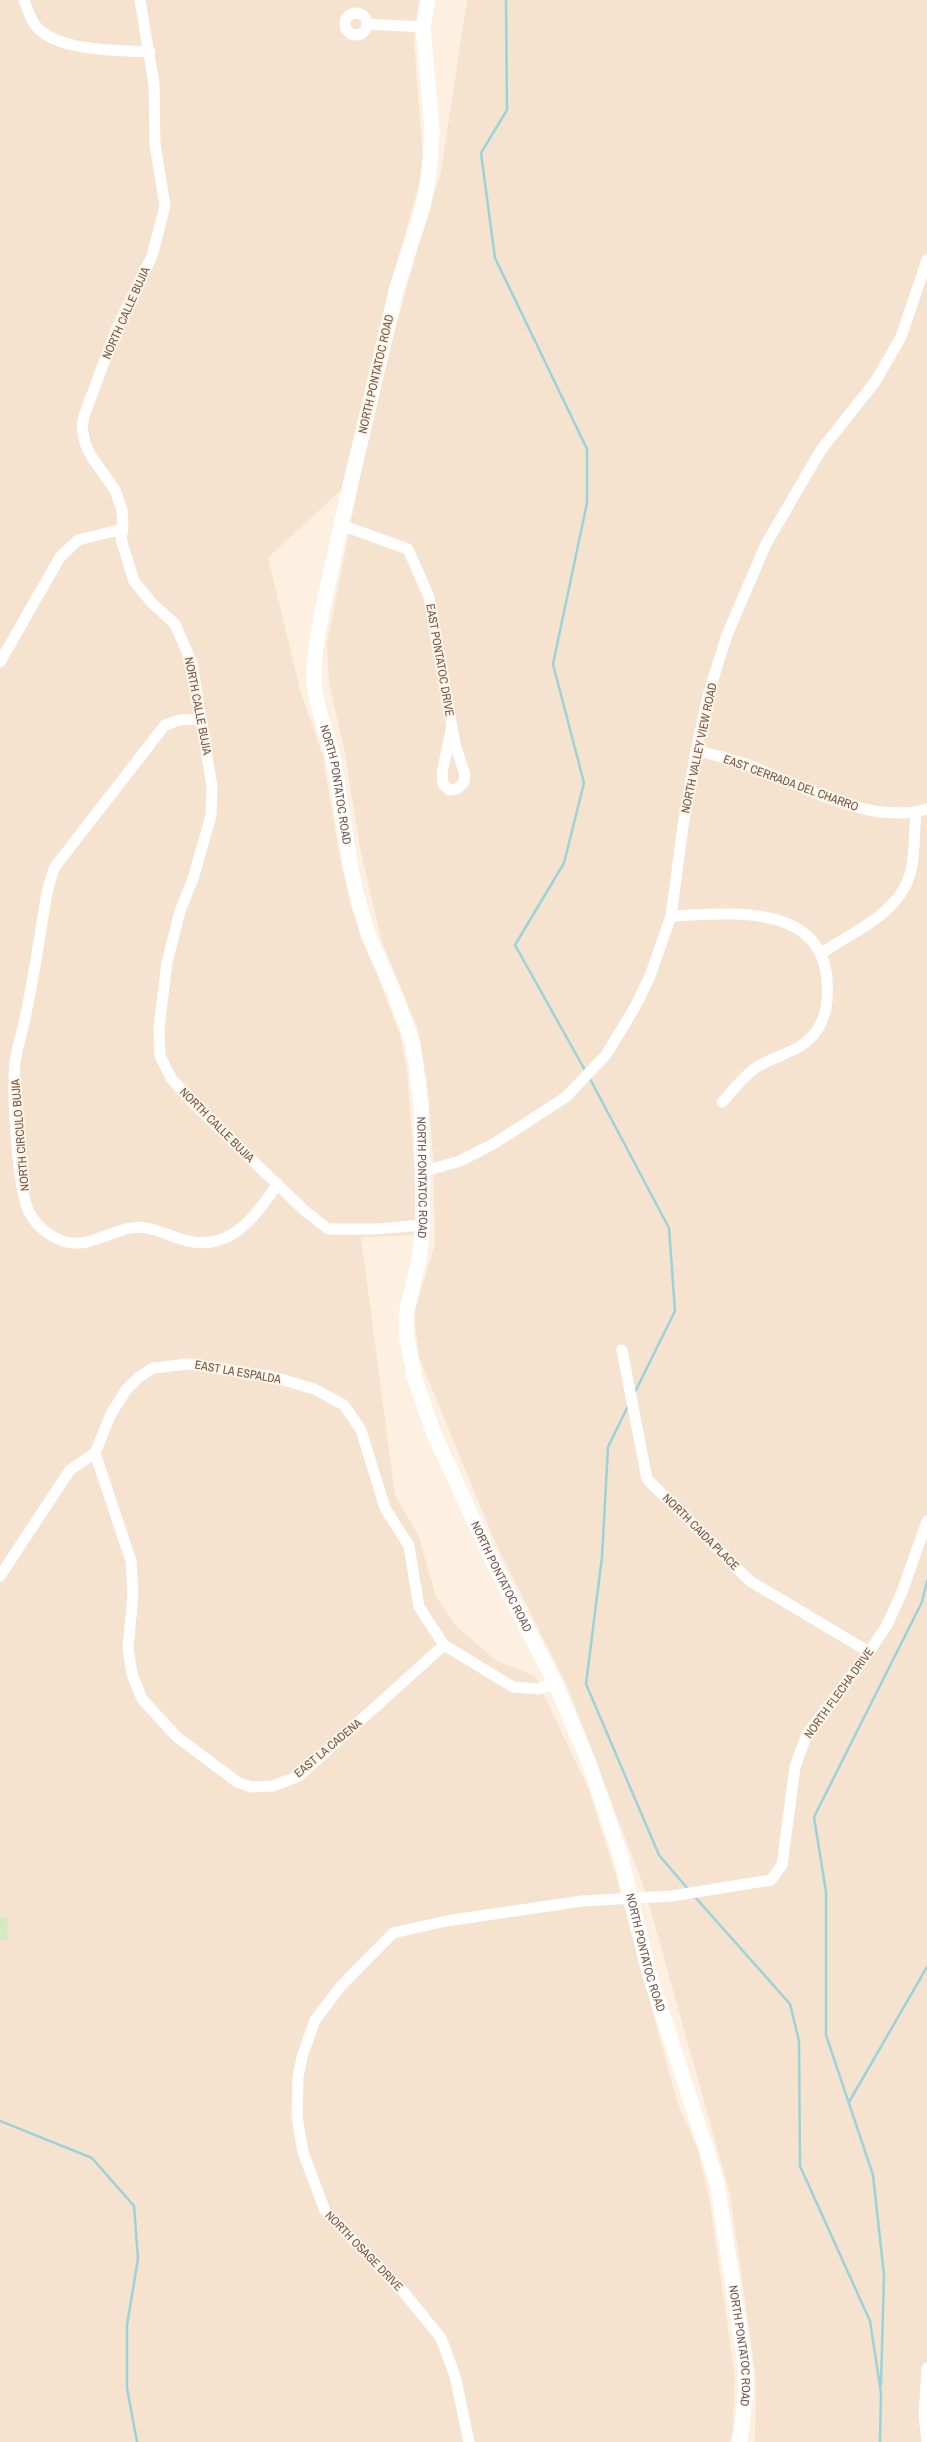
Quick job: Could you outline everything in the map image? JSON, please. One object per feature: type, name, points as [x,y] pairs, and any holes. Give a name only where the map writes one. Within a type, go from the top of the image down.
[{"type":"street","points":[[24,0],[36,25],[52,37],[69,44],[150,52]]},
{"type":"street","name":"NORTH CALLE BUJIA","points":[[140,0],[154,84],[154,144],[165,205],[163,219],[152,256],[116,330],[82,427],[85,442],[91,456],[115,490],[122,510],[123,529],[121,539],[134,581],[152,603],[175,624],[192,663],[200,718],[208,752],[212,787],[211,816],[193,879],[180,911],[167,963],[158,1028],[160,1056],[171,1078],[195,1105],[305,1211],[328,1229],[376,1229],[423,1225]]},
{"type":"street","name":"NORTH PONTATOC ROAD","points":[[428,0],[423,27],[432,130],[429,174],[423,207],[397,287],[341,525],[322,612],[315,653],[314,682],[317,702],[334,760],[351,870],[359,904],[369,937],[395,994],[413,1044],[421,1104],[423,1225],[406,1324],[406,1334],[415,1379],[434,1434],[492,1560],[555,1683],[589,1763],[633,1897],[650,1973],[716,2182],[745,2364],[746,2391],[740,2442]]},
{"type":"street","points":[[367,24],[423,27]]},
{"type":"street","name":"NORTH VALLEY VIEW ROAD","points":[[422,1172],[460,1161],[495,1143],[542,1114],[584,1079],[606,1055],[635,1007],[653,969],[671,916],[683,826],[696,750],[726,635],[766,544],[821,450],[875,382],[901,337],[927,260]]},
{"type":"street","name":"EAST PONTATOC DRIVE","points":[[341,525],[408,549],[429,597],[452,726],[465,775],[464,782],[457,789],[449,790],[443,784],[442,773],[452,726]]},
{"type":"street","points":[[0,662],[60,558],[78,540],[123,529]]},
{"type":"street","name":"NORTH CIRCULO BUJIA","points":[[200,718],[180,720],[165,725],[54,868],[47,892],[16,1061],[15,1109],[23,1193],[30,1212],[43,1230],[66,1242],[80,1243],[96,1240],[139,1226],[192,1242],[215,1242],[233,1236],[249,1221],[278,1184]]},
{"type":"street","name":"EAST CERRADA DEL CHARRO","points":[[696,750],[747,765],[845,804],[866,809],[921,811]]},
{"type":"street","points":[[822,953],[889,909],[903,891],[911,870],[921,811]]},
{"type":"street","points":[[671,916],[758,914],[784,921],[806,936],[822,953],[829,995],[817,1031],[795,1051],[756,1068],[722,1102]]},
{"type":"street","name":"NORTH CAIDA PLACE","points":[[622,1350],[647,1479],[750,1581],[869,1652]]},
{"type":"street","name":"EAST LA ESPALDA","points":[[95,1453],[110,1414],[126,1390],[139,1376],[153,1368],[170,1364],[204,1364],[270,1376],[314,1389],[344,1405],[361,1430],[385,1508],[409,1546],[419,1607],[444,1645],[513,1687],[539,1689],[555,1683]]},
{"type":"street","points":[[0,1576],[70,1470],[95,1453]]},
{"type":"street","name":"EAST LA CADENA","points":[[95,1453],[131,1561],[133,1594],[128,1648],[132,1674],[142,1699],[177,1736],[237,1782],[251,1787],[273,1786],[298,1776],[444,1645]]},
{"type":"street","name":"NORTH FLECHA DRIVE","points":[[633,1897],[672,1896],[771,1880],[782,1865],[795,1766],[807,1734],[887,1625],[902,1592],[927,1521]]},
{"type":"street","name":"NORTH OSAGE DRIVE","points":[[469,2442],[455,2376],[441,2338],[402,2290],[325,2211],[319,2198],[303,2152],[297,2117],[298,2077],[302,2057],[315,2020],[341,1986],[393,1933],[454,1920],[582,1901],[633,1897]]},
{"type":"street","points":[[927,2368],[924,2415],[927,2442]]},
{"type":"shaded area","points":[[0,0],[419,0],[414,42],[423,158],[418,188],[388,294],[341,490],[268,558],[301,693],[323,756],[340,859],[351,906],[400,1035],[407,1071],[416,1188],[415,1235],[361,1237],[395,1495],[419,1537],[436,1597],[457,1627],[497,1661],[535,1676],[589,1790],[615,1873],[677,2101],[698,2151],[709,2197],[735,2377],[733,2428],[730,2442],[0,2442]]},
{"type":"shaded area","points":[[467,0],[927,0],[927,2442],[755,2442],[756,2379],[730,2194],[645,1890],[568,1688],[495,1542],[419,1357],[414,1313],[435,1244],[433,1156],[427,1082],[418,1029],[382,942],[360,848],[345,753],[329,682],[327,643],[374,407],[417,250],[441,172]]},
{"type":"green space","points":[[0,1917],[7,1917],[8,1940],[0,1940]]},
{"type":"waterway","points":[[506,0],[507,110],[481,153],[495,258],[587,449],[587,503],[553,664],[584,783],[564,863],[515,945],[586,1072]]},
{"type":"waterway","points":[[589,1077],[669,1228],[675,1311],[635,1392]]},
{"type":"waterway","points":[[628,1406],[608,1447],[602,1557],[586,1684],[659,1855],[688,1889]]},
{"type":"waterway","points":[[881,2384],[884,2275],[873,2175],[826,2035],[826,1892],[814,1817],[922,1602],[927,1581]]},
{"type":"waterway","points":[[695,1897],[790,2004],[799,2041],[800,2166],[870,2321],[881,2393]]},
{"type":"waterway","points":[[849,2102],[927,1967]]},
{"type":"waterway","points":[[0,2121],[92,2158],[134,2206],[138,2259],[127,2325],[127,2388],[137,2442]]},
{"type":"waterway","points":[[880,2442],[881,2392]]}]
